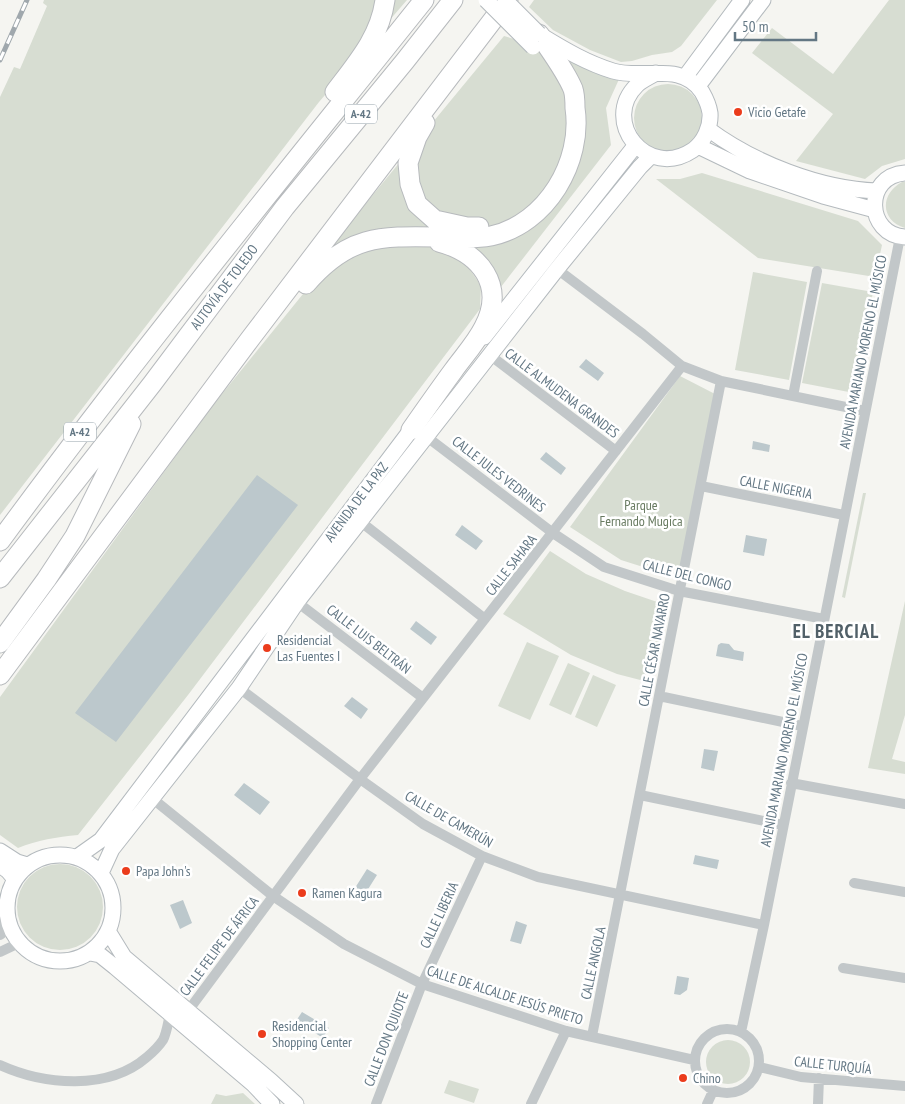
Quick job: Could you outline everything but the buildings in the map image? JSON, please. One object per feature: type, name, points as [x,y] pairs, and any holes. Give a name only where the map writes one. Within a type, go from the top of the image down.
[{"type":"highway","points":[[267,197],[283,160],[359,60],[376,34],[385,0]]},
{"type":"highway","name":"AUTOVÍA DE TOLEDO","points":[[0,540],[79,433],[163,326],[424,0]]},
{"type":"highway","name":"AUTOVÍA DE TOLEDO","points":[[0,578],[152,384],[285,206],[399,69],[453,0]]},
{"type":"highway","points":[[0,675],[250,339],[507,0]]},
{"type":"highway","points":[[446,82],[414,146],[408,163],[410,184],[418,204],[435,220],[467,228],[489,227],[517,216],[530,208],[550,182],[565,150],[566,115],[560,83],[536,41]]},
{"type":"highway","points":[[250,339],[272,324],[320,268],[336,255],[354,246],[388,237],[470,239],[493,235],[527,219],[546,203],[559,185],[575,146],[577,122],[573,90],[560,66],[536,41]]},
{"type":"highway","points":[[411,237],[441,242],[454,247],[478,262],[486,273],[491,285],[492,303],[484,327],[419,433]]},
{"type":"highway","points":[[2,642],[75,536],[152,384]]},
{"type":"street","points":[[486,0],[536,41],[586,62],[616,72],[656,72],[669,73],[685,77],[698,86],[706,99],[710,114],[708,129],[698,146],[684,156],[668,159],[651,156],[635,146],[626,132],[624,115],[627,99],[636,85],[656,72]]},
{"type":"street","points":[[507,0],[536,41]]},
{"type":"street","points":[[685,77],[742,0]]},
{"type":"street","points":[[698,86],[763,0]]},
{"type":"street","points":[[708,129],[725,142],[766,164],[832,186],[877,191]]},
{"type":"street","name":"AVENIDA DE LA PAZ","points":[[77,857],[100,840],[419,433],[635,146]]},
{"type":"street","points":[[698,146],[750,171],[823,196],[876,210]]},
{"type":"street","points":[[101,874],[112,849],[240,688],[298,602],[361,522],[419,433],[491,356],[557,269],[651,156]]},
{"type":"street","points":[[903,237],[884,229],[874,201],[877,191],[886,178],[905,173]]},
{"type":"street","name":"AVENIDA MARIANO MORENO EL MÚSICO","points":[[741,1032],[764,925],[865,411],[903,237]]},
{"type":"street","points":[[557,269],[682,366],[721,381],[865,411]]},
{"type":"street","points":[[793,396],[817,271]]},
{"type":"street","name":"CALLE ALMUDENA GRANDES","points":[[491,356],[616,451]]},
{"type":"street","name":"CALLE SAHARA","points":[[360,780],[682,366]]},
{"type":"street","name":"CALLE CÉSAR NAVARRO","points":[[621,895],[721,381]]},
{"type":"street","name":"CALLE JULES VEDRINES","points":[[419,433],[553,533]]},
{"type":"street","name":"CALLE NIGERIA","points":[[701,486],[844,515]]},
{"type":"street","points":[[361,522],[485,619]]},
{"type":"street","name":"CALLE DEL CONGO","points":[[553,533],[604,567],[680,591],[824,619]]},
{"type":"street","name":"CALLE LUIS BELTRÁN","points":[[298,602],[423,698]]},
{"type":"street","name":"CALLE DE CAMERÚN","points":[[240,688],[360,780],[423,824],[482,856],[538,877],[764,925]]},
{"type":"street","points":[[659,696],[802,726]]},
{"type":"street","name":"CALLE FELIPE DE ÁFRICA","points":[[188,1011],[360,780]]},
{"type":"street","points":[[791,783],[905,804]]},
{"type":"street","points":[[640,795],[783,824]]},
{"type":"street","name":"CALLE DE ALCALDE JESÚS PRIETO","points":[[153,799],[273,896],[344,944],[422,984],[566,1031],[694,1060]]},
{"type":"street","points":[[0,850],[17,862],[27,865]]},
{"type":"street","points":[[0,935],[4,932],[6,902],[14,878],[27,865],[42,857],[60,854],[77,857],[90,864],[101,874],[110,890],[114,908],[110,926],[102,941],[90,952],[64,961],[47,960],[32,953],[19,943],[11,929],[6,914]]},
{"type":"street","name":"CALLE LIBERIA","points":[[422,984],[482,856]]},
{"type":"street","points":[[0,865],[14,878]]},
{"type":"street","points":[[854,883],[905,892]]},
{"type":"street","name":"CALLE ANGOLA","points":[[592,1036],[621,895]]},
{"type":"street","points":[[108,931],[124,956],[296,1104]]},
{"type":"street","points":[[0,952],[19,943]]},
{"type":"street","points":[[90,952],[100,955],[253,1084],[272,1104]]},
{"type":"street","points":[[842,968],[905,978]]},
{"type":"street","name":"CALLE DON QUIJOTE","points":[[376,1104],[422,984]]},
{"type":"street","points":[[0,1064],[31,1075],[67,1080],[92,1080],[112,1077],[141,1062],[159,1045],[168,1027],[170,1014]]},
{"type":"street","points":[[720,1030],[736,1030],[741,1032],[756,1047],[759,1067],[756,1076],[748,1086],[739,1092],[726,1094],[713,1091],[704,1085],[696,1072],[695,1052],[700,1042],[708,1034],[720,1030]]},
{"type":"street","points":[[531,1104],[566,1031]]},
{"type":"street","name":"CALLE TURQUÍA","points":[[759,1067],[801,1077],[905,1086]]},
{"type":"street","points":[[818,1104],[819,1078]]},
{"type":"street","points":[[707,1104],[713,1091]]},
{"type":"green space","points":[[44,0],[407,0],[319,102],[0,515],[0,97],[14,67],[20,69],[47,6],[43,3]]},
{"type":"green space","points":[[534,0],[717,0],[681,46],[672,52],[621,62],[590,50],[553,30],[529,7]]},
{"type":"green space","points":[[889,0],[905,0],[905,159],[882,166],[865,179],[796,161],[833,114],[752,53],[772,28],[833,74]]},
{"type":"green space","points":[[504,36],[561,53],[620,77],[606,108],[611,145],[497,292],[433,230],[324,254]]},
{"type":"green space","points":[[668,84],[681,87],[692,94],[699,105],[702,118],[699,131],[692,142],[681,149],[668,152],[655,149],[644,142],[637,131],[634,118],[637,105],[644,94],[655,87]]},
{"type":"green space","points":[[702,173],[858,221],[882,245],[875,277],[758,258],[656,179],[680,179]]},
{"type":"green space","points":[[902,182],[905,182],[905,228],[891,219],[887,213],[886,206],[890,193]]},
{"type":"green space","points":[[398,242],[428,245],[463,259],[481,286],[480,309],[188,695],[78,835],[47,839],[18,848],[0,835],[0,697],[213,405],[307,289],[330,266],[356,253]]},
{"type":"green space","points":[[753,272],[807,282],[789,380],[735,370]]},
{"type":"green space","points":[[822,283],[873,292],[854,393],[802,383]]},
{"type":"green space","name":"Parque Fernando Mugica","points":[[680,376],[715,394],[678,578],[621,560],[570,527]]},
{"type":"green space","points":[[863,493],[866,493],[845,598],[842,597]]},
{"type":"green space","points":[[550,551],[586,574],[625,591],[669,606],[652,683],[617,674],[571,655],[503,614]]},
{"type":"green space","points":[[905,601],[905,715],[892,759],[905,762],[905,774],[868,768]]},
{"type":"green space","points":[[527,642],[559,656],[530,720],[498,706]]},
{"type":"green space","points":[[568,663],[590,673],[571,715],[549,705]]},
{"type":"green space","points":[[593,675],[616,685],[597,727],[575,717]]},
{"type":"green space","points":[[60,864],[76,868],[90,877],[99,891],[103,907],[99,923],[90,937],[76,946],[60,950],[44,946],[30,937],[21,923],[17,907],[21,891],[30,877],[44,868]]},
{"type":"green space","points":[[732,1040],[744,1046],[749,1053],[749,1071],[744,1078],[737,1083],[724,1084],[716,1081],[709,1074],[706,1058],[709,1050],[716,1043]]},
{"type":"green space","points":[[449,1080],[479,1089],[474,1103],[444,1093]]},
{"type":"green space","points":[[243,1093],[255,1104],[211,1104],[216,1094],[226,1096]]},
{"type":"shaded area","points":[[586,359],[604,373],[598,381],[579,367]]},
{"type":"shaded area","points":[[753,441],[770,445],[769,452],[752,449]]},
{"type":"shaded area","points":[[546,452],[566,468],[561,475],[540,459]]},
{"type":"shaded area","points":[[257,475],[298,505],[116,742],[75,713]]},
{"type":"shaded area","points":[[462,525],[483,541],[476,550],[455,535]]},
{"type":"shaded area","points":[[746,535],[767,539],[764,556],[743,552]]},
{"type":"shaded area","points":[[416,621],[437,637],[431,645],[410,629]]},
{"type":"shaded area","points":[[721,643],[729,644],[734,650],[744,652],[743,661],[716,656],[718,645]]},
{"type":"shaded area","points":[[352,697],[368,709],[361,719],[344,706]]},
{"type":"shaded area","points":[[704,749],[718,751],[714,771],[701,768]]},
{"type":"shaded area","points":[[244,783],[270,802],[260,815],[234,795]]},
{"type":"shaded area","points":[[695,855],[719,860],[717,869],[693,864]]},
{"type":"shaded area","points":[[367,869],[377,875],[365,894],[355,888]]},
{"type":"shaded area","points":[[183,900],[192,923],[180,929],[170,905]]},
{"type":"shaded area","points":[[516,921],[527,925],[521,944],[510,941]]},
{"type":"shaded area","points":[[677,976],[689,978],[687,990],[680,995],[674,994]]},
{"type":"shaded area","points":[[302,1012],[329,1028],[323,1038],[296,1021]]},
{"type":"railway","points":[[0,60],[27,0]]},
{"type":"place","name":"Vicio Getafe","points":[[738,112]]},
{"type":"place","name":"Residencial Las Fuentes I","points":[[267,648]]},
{"type":"place","name":"Papa John's","points":[[126,871]]},
{"type":"place","name":"Ramen Kagura","points":[[302,893]]},
{"type":"place","name":"Residencial Shopping Center","points":[[262,1034]]},
{"type":"place","name":"Chino","points":[[683,1078]]},
{"type":"district","name":"EL BERCIAL","points":[[836,631]]}]
